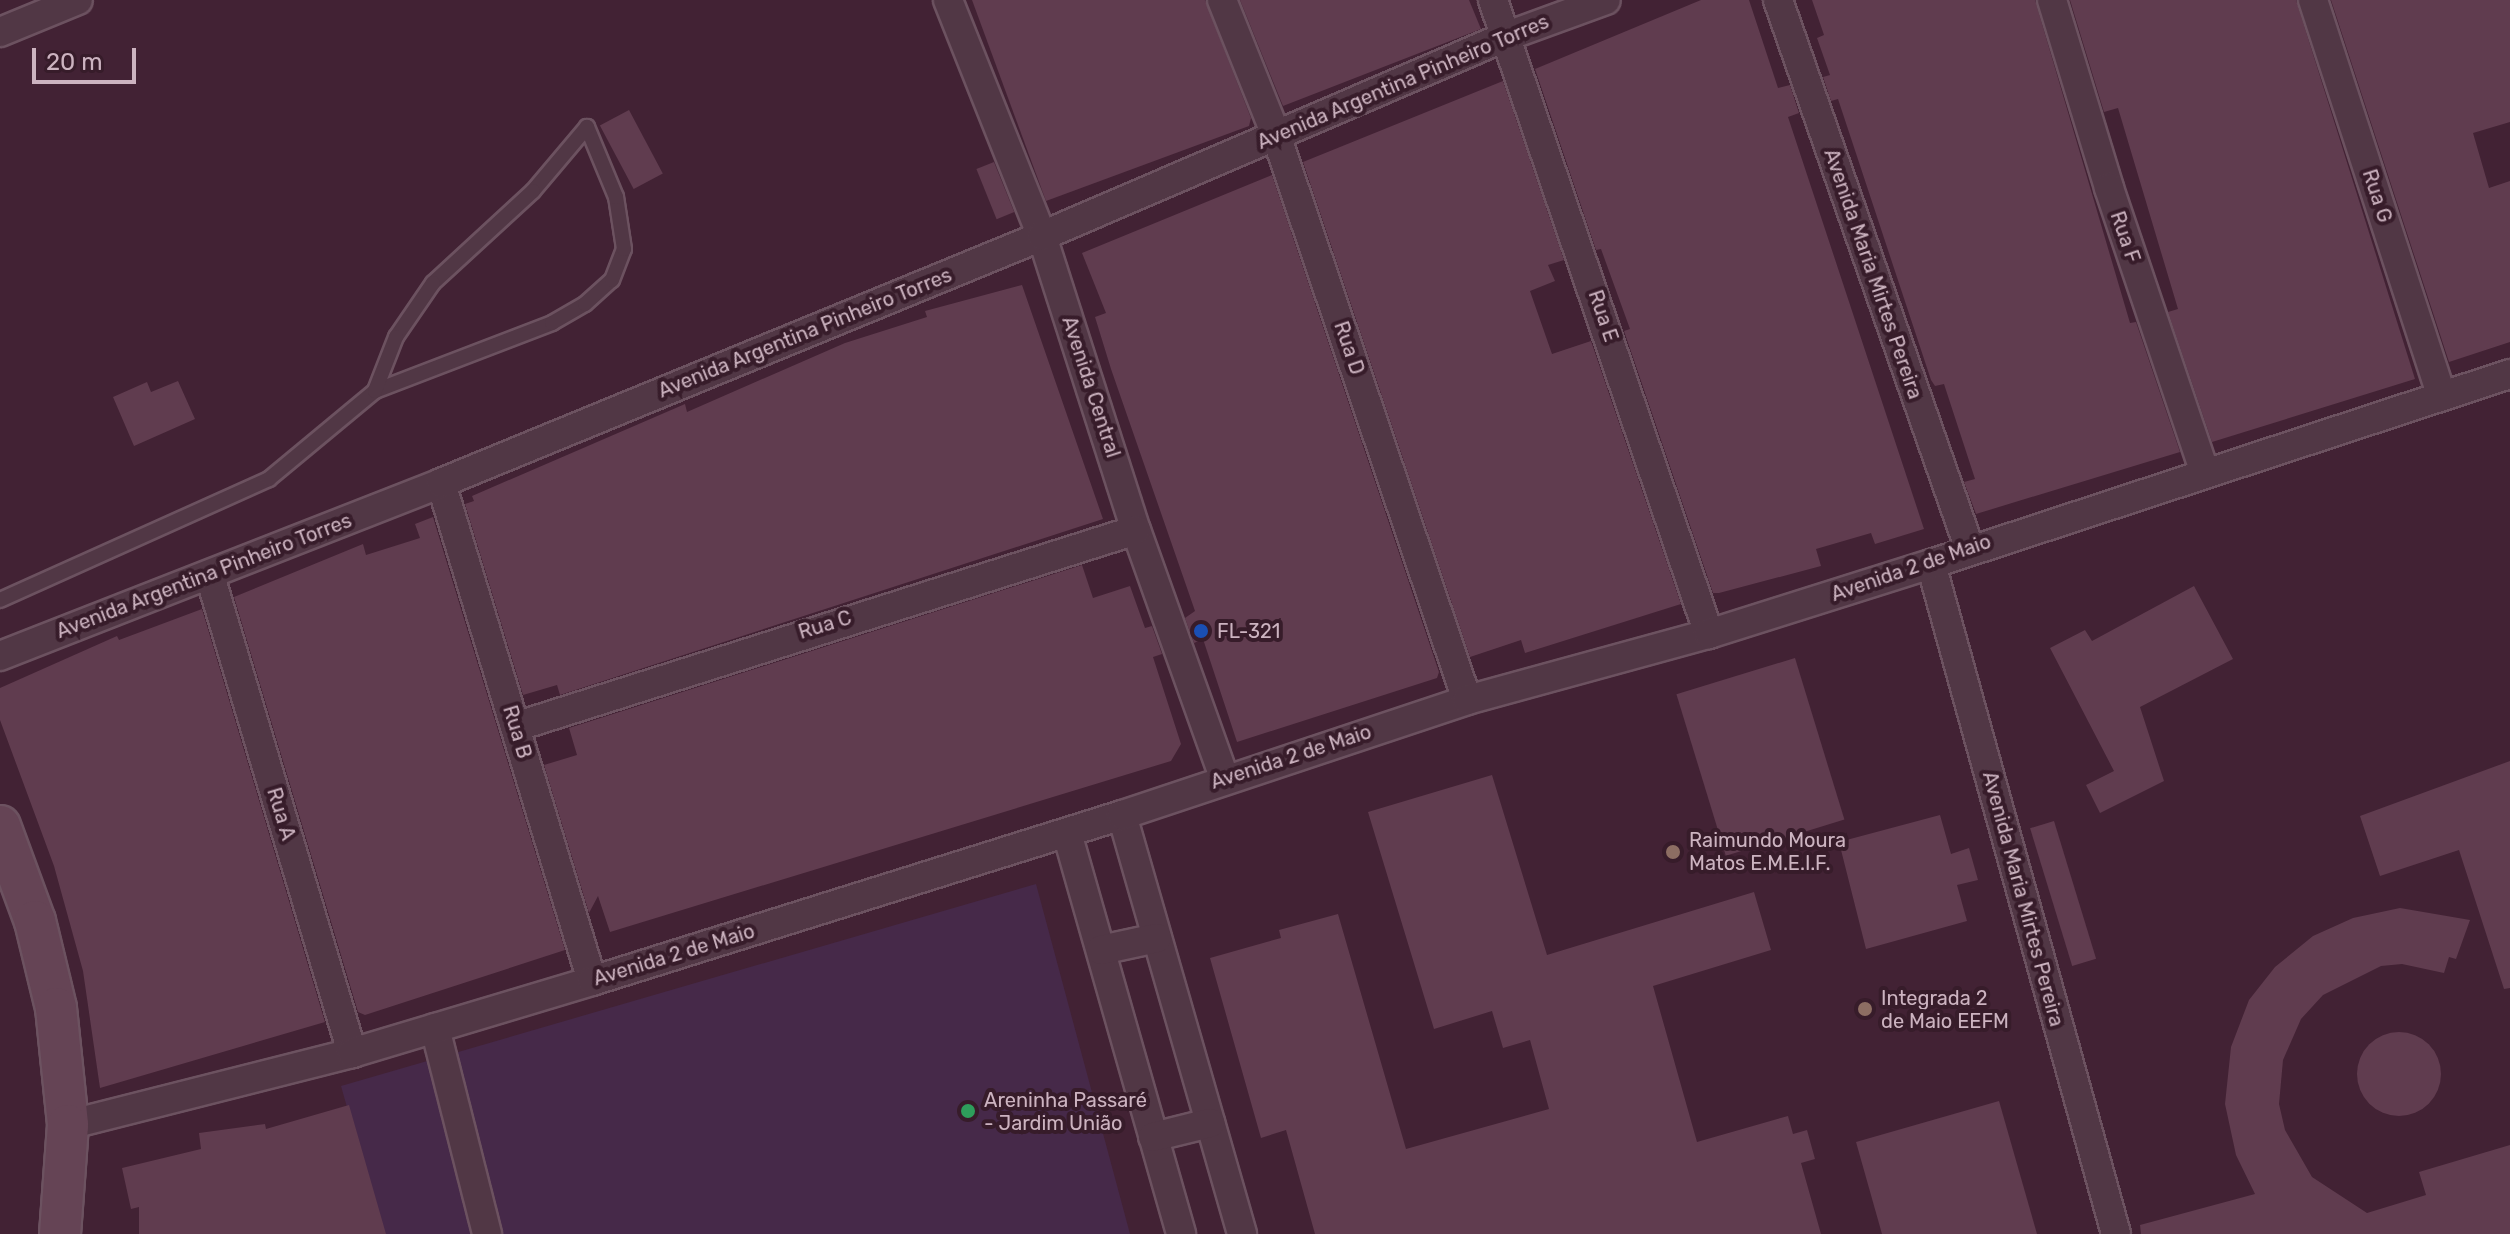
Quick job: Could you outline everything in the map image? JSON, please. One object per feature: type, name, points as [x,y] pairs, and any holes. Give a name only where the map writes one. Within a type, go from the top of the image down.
[{"type":"street","points":[[0,32],[78,0]]},
{"type":"street","name":"Avenida Central","points":[[948,0],[1042,236],[1136,530],[1224,777]]},
{"type":"street","name":"Rua D","points":[[1222,0],[1276,135],[1467,700]]},
{"type":"street","name":"Rua E","points":[[1493,0],[1709,634]]},
{"type":"street","name":"Avenida Argentina Pinheiro Torres","points":[[0,656],[441,483],[1042,236],[1507,36],[1606,0]]},
{"type":"street","name":"Avenida Maria Mirtes Pereira","points":[[1778,0],[1969,547]]},
{"type":"street","name":"Rua F","points":[[2052,0],[2109,188],[2204,471]]},
{"type":"street","name":"Rua G","points":[[2313,0],[2441,393]]},
{"type":"street","name":"Avenida 2 de Maio","points":[[68,1125],[352,1053],[592,981],[1067,833],[1224,777],[1467,700],[1709,634],[1931,564],[1969,547],[2441,393],[2510,374]]},
{"type":"street","name":"Rua B","points":[[441,483],[592,981]]},
{"type":"street","name":"Rua C","points":[[515,727],[1136,530]]},
{"type":"street","name":"Avenida Maria Mirtes Pereira","points":[[1931,564],[2116,1234]]},
{"type":"street","name":"Rua A","points":[[210,576],[352,1053]]},
{"type":"street","points":[[1122,815],[1242,1234]]},
{"type":"street","points":[[0,826],[47,965],[68,1125],[60,1234]]},
{"type":"street","points":[[1067,833],[1181,1234]]},
{"type":"street","points":[[1101,950],[1157,938]]},
{"type":"street","points":[[435,1028],[487,1234]]},
{"type":"street","points":[[1153,1137],[1210,1123]]},
{"type":"lane","points":[[0,600],[269,479],[375,391],[552,323],[585,304],[612,280],[624,249],[623,222],[587,127],[533,191],[433,283],[396,337],[375,391]]},
{"type":"shaded area","points":[[1036,884],[1130,1234],[383,1234],[341,1086]]},
{"type":"building","points":[[972,0],[1205,0],[1251,118],[1249,126],[1046,201]]},
{"type":"building","points":[[1240,0],[1469,0],[1481,29],[1283,106]]},
{"type":"building","points":[[1701,0],[1749,0],[1778,88],[1790,85],[1799,113],[1788,117],[1924,529],[1875,544],[1871,533],[1816,549],[1821,566],[1719,593],[1713,593],[1624,331],[1630,329],[1601,249],[1596,250],[1535,69]]},
{"type":"building","points":[[1812,0],[2035,0],[2130,323],[2136,322],[2180,452],[1976,514],[1964,482],[1975,479],[1944,384],[1935,386],[1931,380],[1838,99],[1831,101],[1823,77],[1830,75],[1817,38],[1824,35]]},
{"type":"building","points":[[2070,0],[2296,0],[2415,379],[2212,442],[2168,312],[2178,309],[2118,108],[2104,112]]},
{"type":"building","points":[[2331,0],[2510,0],[2510,122],[2473,133],[2489,188],[2510,181],[2510,342],[2449,362]]},
{"type":"building","points":[[1503,81],[1564,260],[1548,265],[1555,281],[1530,291],[1552,354],[1591,341],[1681,604],[1525,653],[1521,640],[1470,657],[1303,162]]},
{"type":"building","points":[[629,110],[663,174],[634,189],[600,125]]},
{"type":"building","points":[[994,162],[1014,212],[997,219],[976,169]]},
{"type":"building","points":[[1272,175],[1439,672],[1437,678],[1237,742],[1203,639],[1194,643],[1185,618],[1195,611],[1111,369],[1095,317],[1106,313],[1082,253]]},
{"type":"building","points":[[1022,285],[1103,519],[560,695],[557,685],[523,695],[465,504],[474,501],[472,496],[685,404],[687,412],[845,343],[927,317],[925,311]]},
{"type":"building","points":[[178,381],[195,419],[134,446],[113,397],[147,382],[151,392]]},
{"type":"building","points":[[433,517],[565,950],[365,1015],[358,1012],[234,597],[363,544],[366,555],[420,538],[415,524]]},
{"type":"building","points":[[1082,565],[1093,598],[1130,586],[1145,628],[1152,626],[1162,654],[1153,657],[1181,744],[1171,761],[610,932],[598,896],[589,913],[544,765],[577,755],[569,728]]},
{"type":"building","points":[[2194,586],[2233,659],[2140,707],[2164,781],[2100,813],[2086,785],[2114,771],[2050,648],[2085,630],[2092,641]]},
{"type":"building","points":[[202,609],[325,1022],[100,1088],[83,971],[54,866],[0,720],[0,688],[117,636],[119,640]]},
{"type":"building","points":[[1795,658],[1844,820],[1726,856],[1676,694]]},
{"type":"building","points":[[2510,761],[2510,988],[2504,989],[2459,850],[2380,876],[2360,816]]},
{"type":"building","points":[[1492,775],[1547,955],[1754,892],[1771,950],[1653,986],[1697,1142],[1788,1116],[1793,1134],[1807,1130],[1815,1159],[1801,1163],[1821,1234],[1315,1234],[1286,1130],[1261,1138],[1210,958],[1281,938],[1279,930],[1338,914],[1406,1149],[1549,1109],[1530,1040],[1503,1048],[1492,1011],[1434,1029],[1368,812]]},
{"type":"building","points":[[1940,815],[1951,854],[1969,848],[1978,880],[1957,885],[1967,921],[1866,949],[1839,842]]},
{"type":"building","points":[[2054,821],[2096,959],[2072,966],[2030,828]]},
{"type":"building","points":[[2400,908],[2470,920],[2456,959],[2449,957],[2444,973],[2402,964],[2381,966],[2323,995],[2301,1019],[2283,1060],[2279,1104],[2285,1130],[2312,1177],[2367,1213],[2426,1195],[2419,1172],[2510,1145],[2510,1234],[2141,1234],[2140,1225],[2255,1194],[2236,1155],[2225,1104],[2231,1047],[2249,1000],[2275,967],[2313,936],[2353,918]]},
{"type":"building","points":[[2399,1032],[2415,1035],[2429,1044],[2438,1058],[2441,1074],[2438,1090],[2429,1104],[2415,1113],[2399,1116],[2383,1113],[2369,1104],[2360,1090],[2357,1074],[2360,1058],[2369,1044],[2383,1035]]},
{"type":"building","points":[[1999,1101],[2037,1234],[1882,1234],[1856,1142]]},
{"type":"building","points":[[349,1105],[386,1234],[139,1234],[139,1207],[131,1209],[122,1168],[201,1149],[199,1133],[265,1124],[266,1129]]},
{"type":"place","name":"FL-321","points":[[1201,631]]},
{"type":"place","name":"Raimundo Moura Matos E.M.E.I.F.","points":[[1673,852]]},
{"type":"place","name":"Integrada 2 de Maio EEFM","points":[[1865,1009]]},
{"type":"place","name":"Areninha Passaré - Jardim União","points":[[968,1111]]}]
